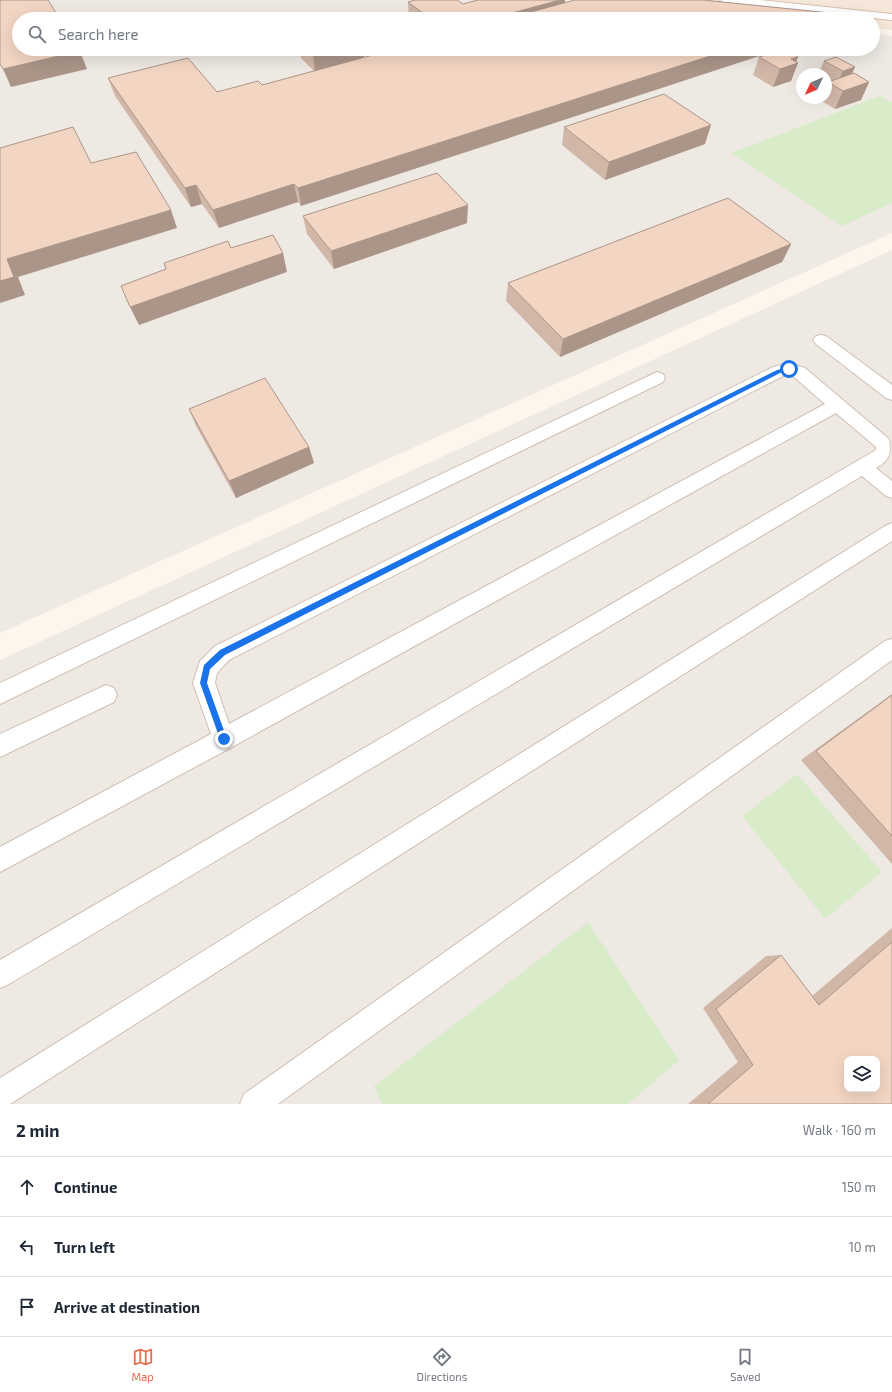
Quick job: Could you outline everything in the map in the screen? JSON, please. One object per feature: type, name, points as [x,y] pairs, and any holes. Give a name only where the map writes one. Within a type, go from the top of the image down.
[{"type":"street","points":[[722,4],[827,12]]},
{"type":"street","points":[[722,4],[775,12]]},
{"type":"street","points":[[880,16],[892,17]]},
{"type":"street","points":[[880,25],[892,26]]},
{"type":"lane","points":[[821,340],[892,394]]},
{"type":"lane","points":[[0,975],[882,456],[885,450],[883,444],[799,372],[789,369],[779,371],[222,652],[207,668],[204,683],[224,739]]},
{"type":"lane","points":[[0,694],[656,378]]},
{"type":"lane","points":[[0,860],[836,405]]},
{"type":"lane","points":[[863,467],[892,491]]},
{"type":"lane","points":[[0,1094],[892,531]]},
{"type":"lane","points":[[254,1104],[892,648]]},
{"type":"lane","points":[[0,746],[106,695]]},
{"type":"shaded area","points":[[0,0],[564,0],[675,12],[12,12],[12,56],[880,56],[880,34],[892,36],[892,233],[0,633]]},
{"type":"shaded area","points":[[602,0],[892,0],[892,30],[880,29],[880,12],[719,12]]},
{"type":"shaded area","points":[[892,250],[892,1104],[0,1104],[0,660]]},
{"type":"green space","points":[[880,96],[892,102],[892,203],[842,226],[731,153]]},
{"type":"green space","points":[[797,774],[882,872],[825,919],[742,816]]},
{"type":"green space","points":[[588,922],[679,1060],[628,1104],[382,1104],[374,1086]]},
{"type":"building","points":[[0,0],[48,0],[56,12],[12,12],[12,56],[59,56],[3,69],[0,64]]},
{"type":"building","points":[[415,0],[457,0],[463,4],[478,0],[560,0],[516,12],[422,12],[408,2]]},
{"type":"building","points":[[575,0],[703,0],[820,12],[531,12]]},
{"type":"building","points":[[369,56],[710,56],[298,188],[294,184],[213,210],[196,185],[185,188],[108,78],[188,58],[217,92],[258,81],[262,85]]},
{"type":"building","points":[[796,56],[798,57],[791,59],[798,63],[780,69],[759,57]]},
{"type":"building","points":[[836,57],[855,67],[843,71],[824,61]]},
{"type":"building","points":[[854,73],[869,82],[843,91],[832,84],[832,81]]},
{"type":"building","points":[[664,94],[711,125],[609,162],[564,127]]},
{"type":"building","points":[[73,127],[91,163],[136,152],[171,210],[7,259],[14,277],[0,281],[0,148]]},
{"type":"building","points":[[437,173],[468,205],[331,251],[303,216]]},
{"type":"building","points":[[728,198],[791,244],[563,339],[508,283]]},
{"type":"building","points":[[273,235],[283,253],[130,307],[121,286],[166,269],[164,263],[228,241],[231,248]]},
{"type":"building","points":[[265,378],[309,447],[229,481],[189,409]]},
{"type":"building","points":[[892,695],[892,836],[816,751]]},
{"type":"building","points":[[892,942],[892,1104],[708,1104],[753,1065],[716,1009],[781,955],[819,1005]]},
{"type":"route","points":[[224,739],[204,683],[207,668],[222,652],[779,371],[789,369]]}]
